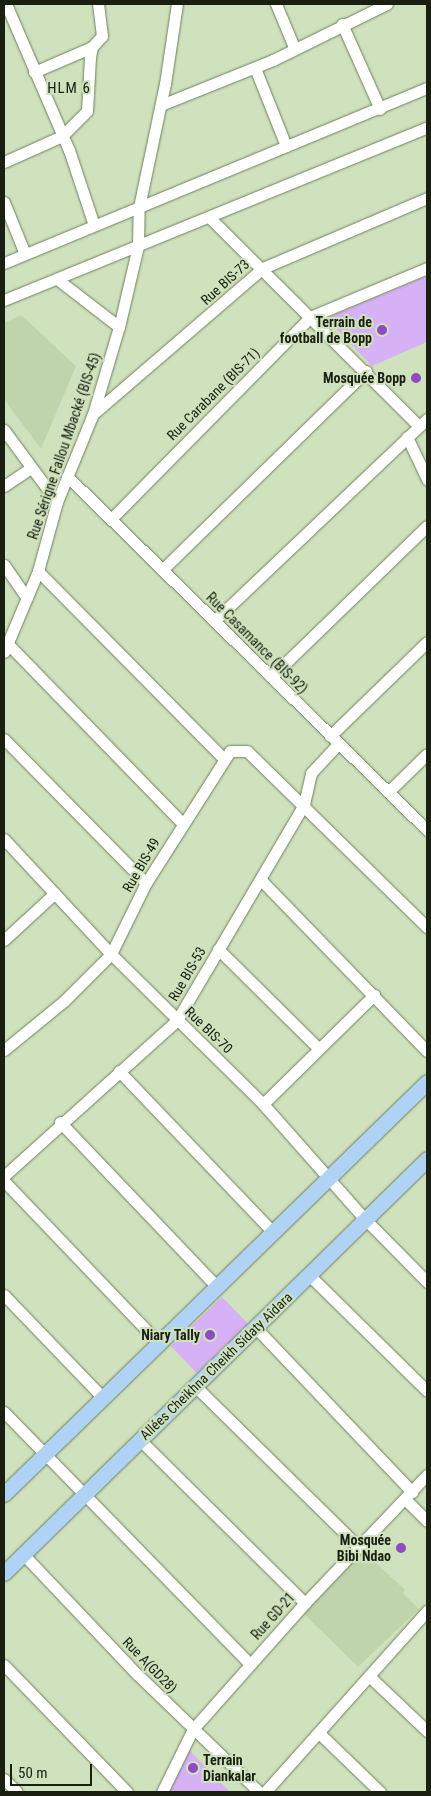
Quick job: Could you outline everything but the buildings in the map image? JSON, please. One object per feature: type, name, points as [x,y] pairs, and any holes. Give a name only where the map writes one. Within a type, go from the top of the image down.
[{"type":"main road","points":[[4,1494],[47,1458],[103,1398],[216,1286],[273,1232],[332,1181],[427,1082]]},
{"type":"main road","name":"Allées Cheikhna Cheikh Sidaty Aîdara","points":[[4,1573],[81,1493],[140,1440],[256,1327],[364,1217],[427,1161]]},
{"type":"street","points":[[6,4],[62,136],[94,225]]},
{"type":"street","points":[[34,72],[92,47],[102,36],[98,4]]},
{"type":"street","name":"Rue Sérigne Fallou Mbacké (BIS-45)","points":[[6,648],[38,571],[57,502],[66,476],[93,414],[119,327],[138,246],[139,206],[161,105],[178,4]]},
{"type":"street","points":[[276,4],[294,48]]},
{"type":"street","points":[[161,105],[255,68],[342,24],[387,4]]},
{"type":"street","points":[[342,24],[380,109]]},
{"type":"street","points":[[4,162],[62,136],[87,111],[90,101],[92,47]]},
{"type":"street","points":[[255,68],[286,146]]},
{"type":"street","points":[[4,263],[427,88]]},
{"type":"street","points":[[4,300],[427,128]]},
{"type":"street","name":"Rue BIS-73","points":[[93,414],[263,268],[427,198]]},
{"type":"street","points":[[4,202],[25,254]]},
{"type":"street","points":[[209,217],[366,371],[423,422],[214,621]]},
{"type":"street","name":"Rue Carabane (BIS-71)","points":[[111,519],[310,317],[427,268]]},
{"type":"street","points":[[58,279],[119,327]]},
{"type":"street","points":[[162,570],[366,371]]},
{"type":"street","points":[[4,430],[57,502]]},
{"type":"street","points":[[407,436],[427,479]]},
{"type":"street","points":[[4,486],[31,468]]},
{"type":"street","name":"Rue Casamance (BIS-92)","points":[[66,476],[427,830]]},
{"type":"street","points":[[271,677],[427,526]]},
{"type":"street","points":[[4,566],[27,598]]},
{"type":"street","points":[[38,571],[224,759],[230,751],[247,751],[304,804],[427,927]]},
{"type":"street","name":"Rue BIS-53","points":[[4,1176],[60,1122],[178,1020],[304,804],[311,773],[334,740],[427,642]]},
{"type":"street","points":[[6,648],[183,824]]},
{"type":"street","points":[[4,739],[146,884]]},
{"type":"street","points":[[388,792],[427,754]]},
{"type":"street","name":"Rue BIS-49","points":[[4,1050],[64,1001],[111,954],[146,884],[224,759]]},
{"type":"street","name":"Rue BIS-70","points":[[4,840],[111,954],[263,1104],[364,1217],[427,1282]]},
{"type":"street","points":[[261,880],[427,1051]]},
{"type":"street","points":[[4,940],[55,893]]},
{"type":"street","points":[[218,949],[318,1048]]},
{"type":"street","points":[[263,1104],[374,995]]},
{"type":"street","points":[[119,1071],[273,1232]]},
{"type":"street","points":[[60,1122],[216,1286]]},
{"type":"street","points":[[4,1181],[159,1343]]},
{"type":"street","points":[[309,1274],[427,1391]]},
{"type":"street","points":[[4,1294],[103,1398]]},
{"type":"street","points":[[256,1327],[409,1495],[427,1521]]},
{"type":"street","points":[[195,1386],[360,1547]]},
{"type":"street","points":[[4,1412],[250,1664]]},
{"type":"street","points":[[140,1440],[305,1603]]},
{"type":"street","name":"Rue GD-21","points":[[162,1792],[193,1728],[305,1603],[427,1475]]},
{"type":"street","name":"Rue A(GD28)","points":[[23,1554],[193,1728],[259,1792]]},
{"type":"street","points":[[265,1792],[369,1676],[425,1619]]},
{"type":"street","points":[[4,1665],[126,1792]]},
{"type":"street","points":[[369,1676],[427,1732]]},
{"type":"street","points":[[319,1733],[380,1792]]},
{"type":"street","points":[[4,1779],[17,1792]]},
{"type":"shaded area","name":"Terrain de football de Bopp","points":[[427,276],[427,342],[372,366],[326,318]]},
{"type":"shaded area","points":[[21,315],[76,366],[41,449],[4,399],[4,323]]},
{"type":"shaded area","name":"Niary Tally","points":[[222,1297],[248,1324],[197,1373],[171,1346]]},
{"type":"shaded area","points":[[361,1549],[405,1590],[403,1593],[419,1609],[358,1667],[301,1611]]},
{"type":"shaded area","name":"Terrain Diankalar","points":[[189,1750],[230,1792],[167,1792]]},
{"type":"place","name":"Terrain de football de Bopp","points":[[382,330]]},
{"type":"place","name":"Mosquée Bopp","points":[[416,378]]},
{"type":"place","name":"Niary Tally","points":[[210,1335]]},
{"type":"place","name":"Mosquée Bibi Ndao","points":[[401,1548]]},
{"type":"place","name":"Terrain Diankalar","points":[[193,1768]]},
{"type":"district","name":"HLM 6","points":[[69,89]]}]
